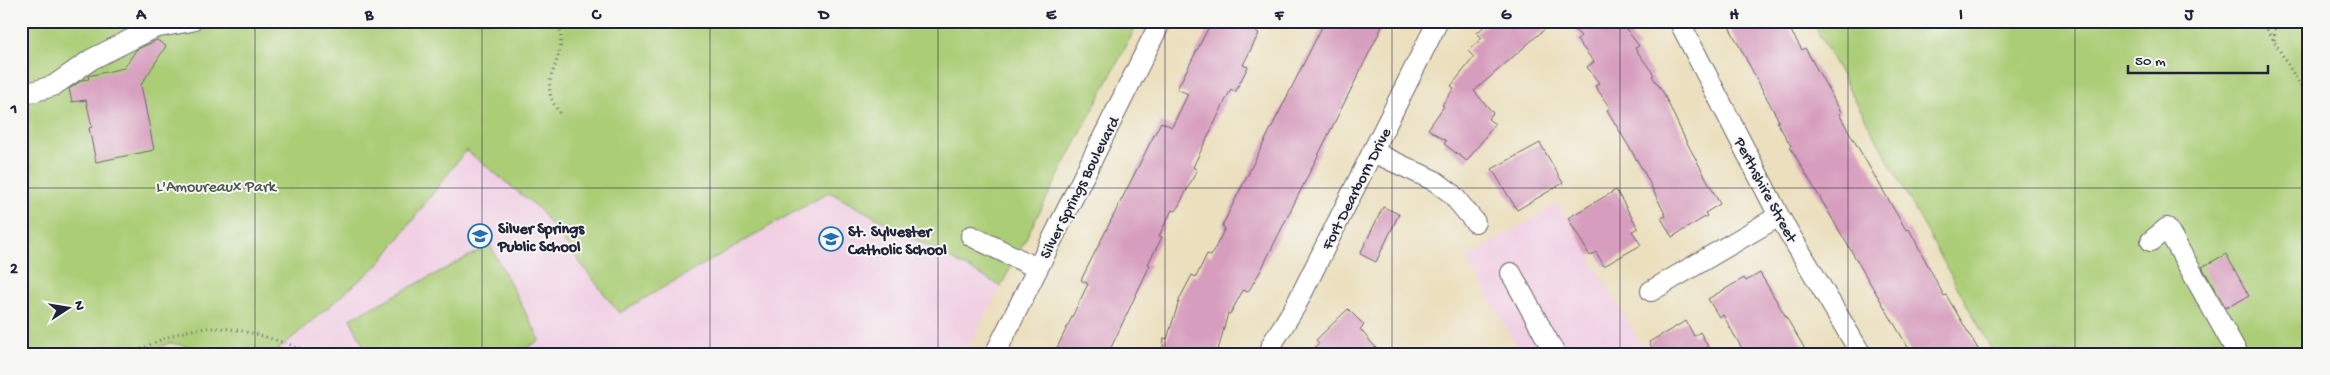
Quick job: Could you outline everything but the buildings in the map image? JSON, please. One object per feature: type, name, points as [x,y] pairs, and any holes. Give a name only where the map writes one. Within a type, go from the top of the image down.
[{"type":"street","points":[[21,95],[53,86],[92,58],[154,28],[192,21]]},
{"type":"street","name":"Silver Springs Boulevard","points":[[995,354],[1161,21]]},
{"type":"street","name":"Fort Dearborn Drive","points":[[1270,354],[1272,344],[1296,305],[1438,21]]},
{"type":"street","name":"Perthshire Street","points":[[1679,21],[1779,216],[1861,354]]},
{"type":"street","points":[[1373,152],[1443,187],[1451,193],[1475,222]]},
{"type":"street","points":[[1652,291],[1779,216]]},
{"type":"street","points":[[2150,241],[2167,228],[2238,354]]},
{"type":"street","points":[[971,236],[1037,268]]},
{"type":"street","points":[[1511,273],[1555,354]]},
{"type":"path","points":[[560,21],[561,46],[548,89],[551,101],[561,114]]},
{"type":"path","points":[[2262,21],[2309,100]]},
{"type":"path","points":[[2273,42],[2276,21]]},
{"type":"path","points":[[132,354],[161,338],[191,329],[225,328],[264,337],[311,354]]},
{"type":"path","points":[[548,354],[559,349],[562,354]]},
{"type":"shaded area","points":[[466,150],[538,208],[619,313],[829,192],[1001,286],[964,354],[273,354],[380,263]]},
{"type":"shaded area","points":[[1558,203],[1647,354],[1521,354],[1466,258]]},
{"type":"green space","name":"L'Amoureaux Park","points":[[21,21],[1139,21],[1001,286],[829,192],[619,313],[538,208],[466,150],[380,263],[273,354],[232,354],[169,343],[147,354],[21,354]]},
{"type":"green space","points":[[1812,21],[2309,21],[2309,354],[1994,354]]},
{"type":"green space","points":[[490,245],[540,340],[515,354],[368,354],[350,319]]},
{"type":"place","name":"Silver Springs Public School","points":[[480,236]]},
{"type":"place","name":"St. Sylvester Catholic School","points":[[831,239]]}]
